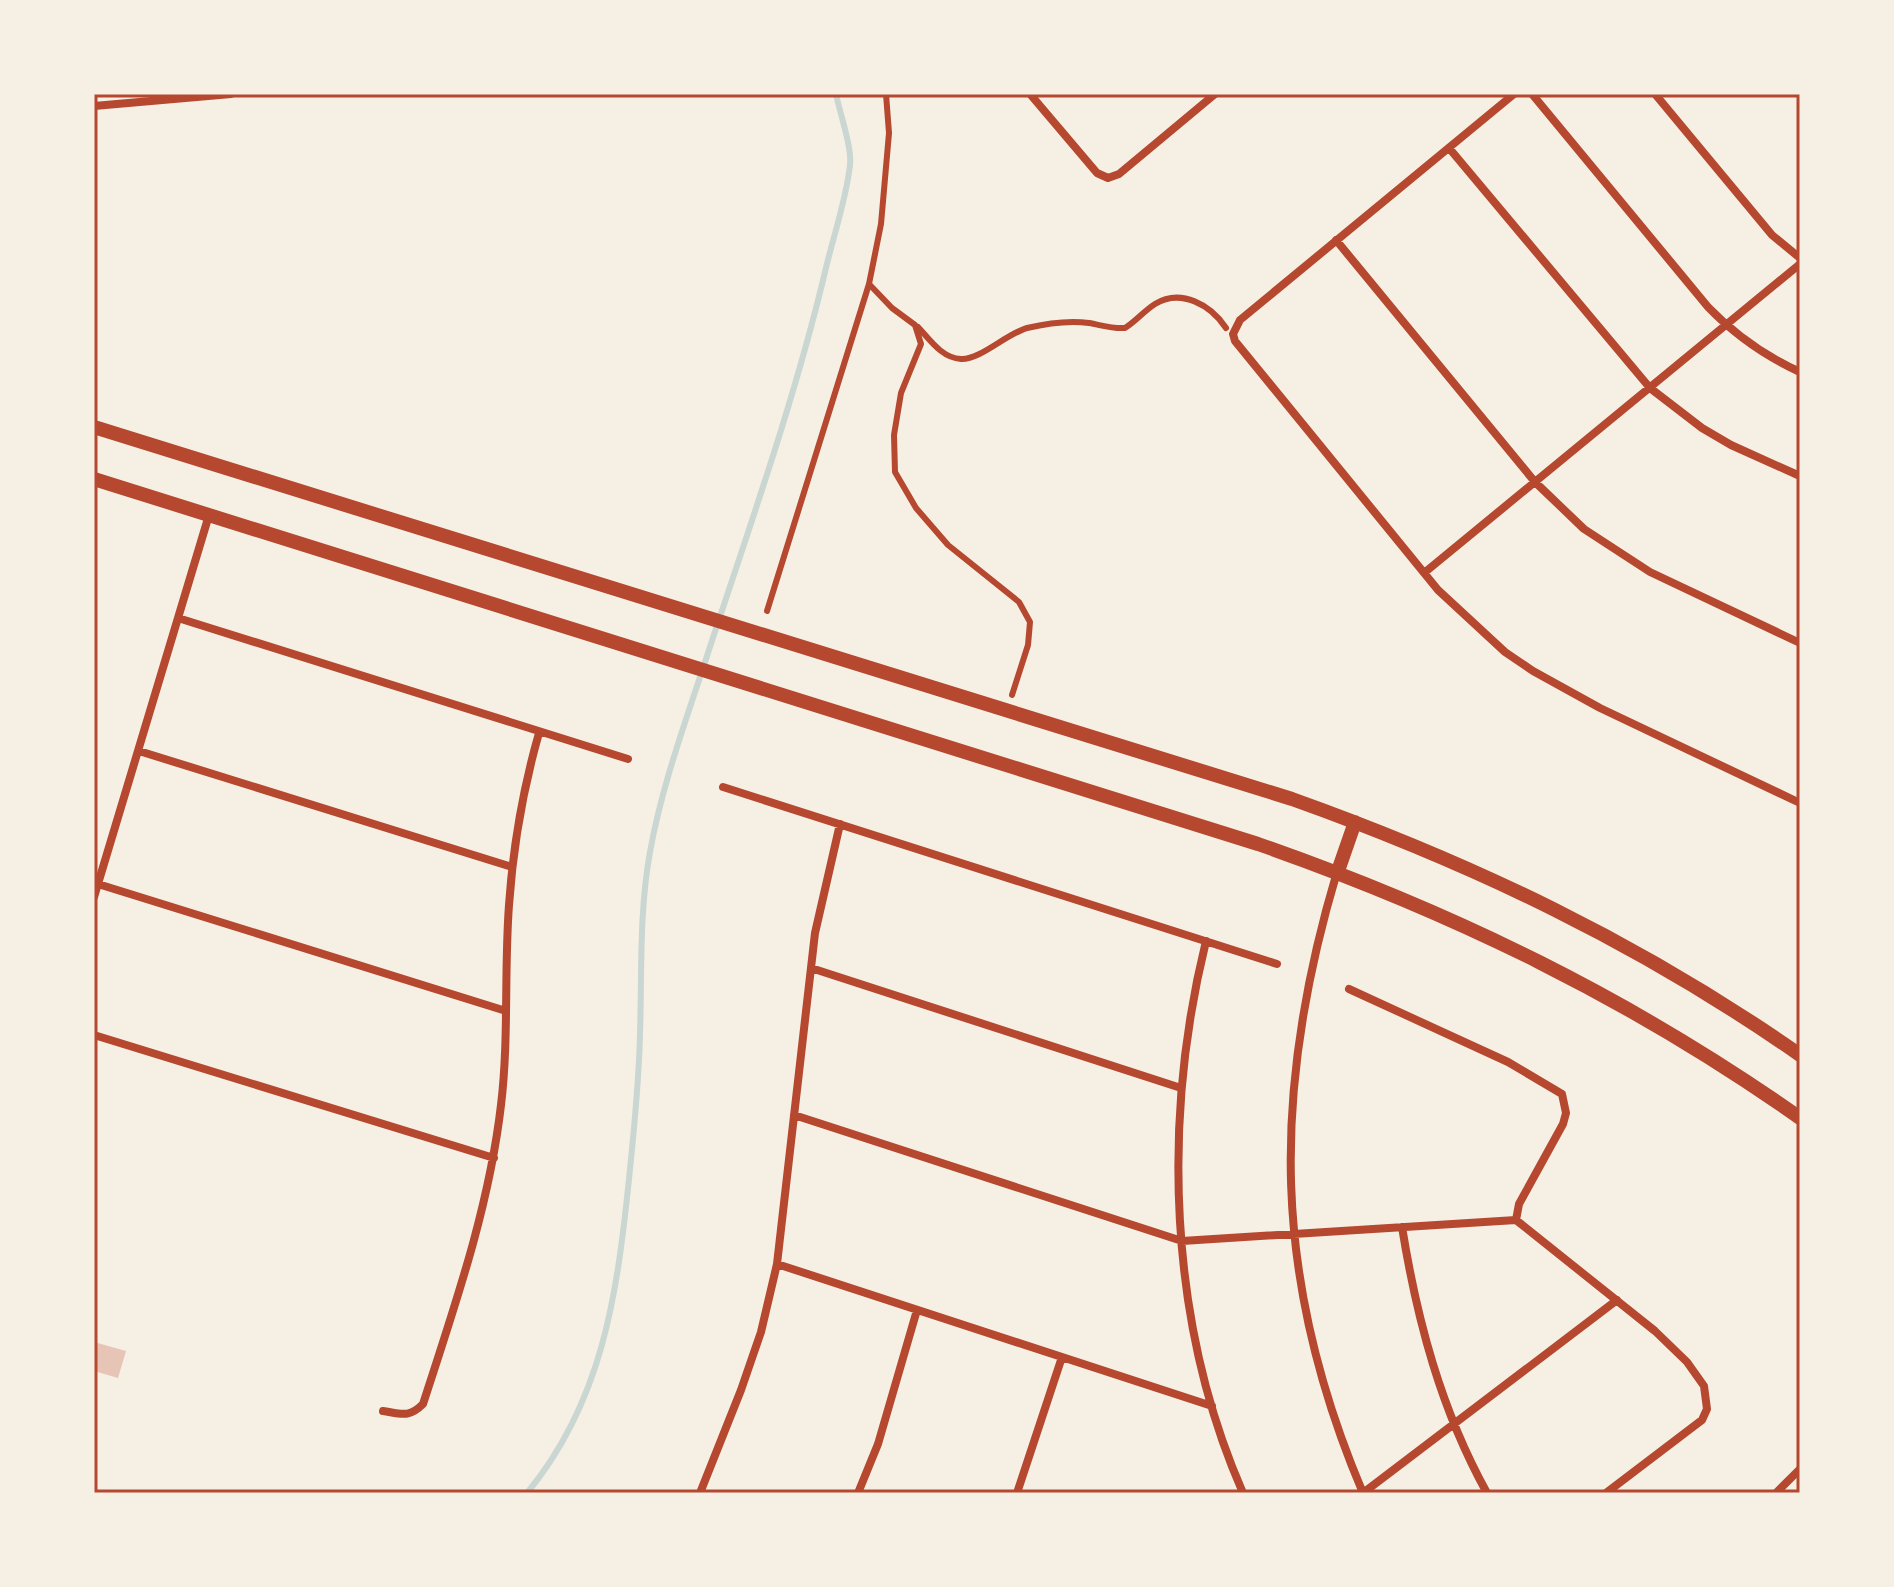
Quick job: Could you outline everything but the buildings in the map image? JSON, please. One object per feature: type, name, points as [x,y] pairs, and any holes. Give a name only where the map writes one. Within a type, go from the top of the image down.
[{"type":"street","points":[[94,106],[231,94]]},
{"type":"street","points":[[1030,94],[1097,173],[1108,178],[1119,174],[1215,94]]},
{"type":"street","points":[[1514,94],[1240,320],[1233,334],[1235,341],[1424,573],[1482,633],[1533,671],[1600,708],[1800,803]]},
{"type":"street","points":[[1532,94],[1726,325],[1753,347],[1800,372]]},
{"type":"street","points":[[1655,94],[1772,235],[1800,258]]},
{"type":"street","points":[[1449,148],[1650,388],[1702,428],[1731,445],[1800,476]]},
{"type":"street","points":[[1336,240],[1535,482],[1584,529],[1661,577],[1800,643]]},
{"type":"street","points":[[1424,573],[1800,264]]},
{"type":"street","points":[[94,427],[1292,799],[1355,822],[1470,868],[1624,945],[1715,998],[1800,1055]]},
{"type":"street","points":[[94,479],[1338,871],[1467,926],[1577,980],[1680,1039],[1800,1118]]},
{"type":"street","points":[[94,897],[209,515]]},
{"type":"street","points":[[178,618],[628,759]]},
{"type":"street","points":[[383,1411],[414,1413],[423,1404],[475,1239],[494,1158],[502,1102],[512,867],[522,804],[539,733]]},
{"type":"street","points":[[139,751],[512,867]]},
{"type":"street","points":[[723,787],[1277,964]]},
{"type":"street","points":[[1355,822],[1313,960],[1290,1128],[1293,1234],[1308,1325],[1323,1387],[1363,1493],[1617,1300]]},
{"type":"street","points":[[700,1493],[761,1332],[777,1264],[811,968],[825,882],[840,824]]},
{"type":"street","points":[[98,884],[506,1011]]},
{"type":"street","points":[[1206,941],[1190,1018],[1181,1088],[1179,1161],[1182,1241],[1196,1340],[1212,1406],[1243,1493]]},
{"type":"street","points":[[811,968],[1181,1088]]},
{"type":"street","points":[[1349,989],[1494,1055],[1562,1094],[1566,1113],[1563,1124],[1519,1204],[1516,1220]]},
{"type":"street","points":[[94,1035],[494,1158]]},
{"type":"street","points":[[794,1115],[1182,1241],[1516,1220],[1655,1331],[1698,1375],[1707,1397],[1707,1409],[1693,1429],[1606,1493]]},
{"type":"street","points":[[1402,1227],[1427,1347],[1453,1425],[1487,1493]]},
{"type":"street","points":[[777,1264],[1212,1406]]},
{"type":"street","points":[[858,1493],[882,1430],[917,1310]]},
{"type":"street","points":[[1017,1493],[1062,1357]]},
{"type":"street","points":[[1776,1493],[1800,1469]]},
{"type":"lane","points":[[767,611],[869,284],[881,224],[889,133],[886,94]]},
{"type":"lane","points":[[869,284],[942,353],[958,359],[971,358],[1024,329],[1051,323],[1074,322],[1125,328],[1157,302],[1171,299],[1200,302],[1218,316],[1226,328]]},
{"type":"lane","points":[[915,325],[921,344],[901,393],[894,435],[895,472],[916,508],[948,545],[1019,602],[1030,622],[1028,645],[1012,695]]},
{"type":"waterway","points":[[527,1493],[553,1458],[590,1384],[611,1305],[619,1264],[636,1106],[643,920],[650,852],[675,753],[785,417],[842,205],[850,158],[836,94]]}]
